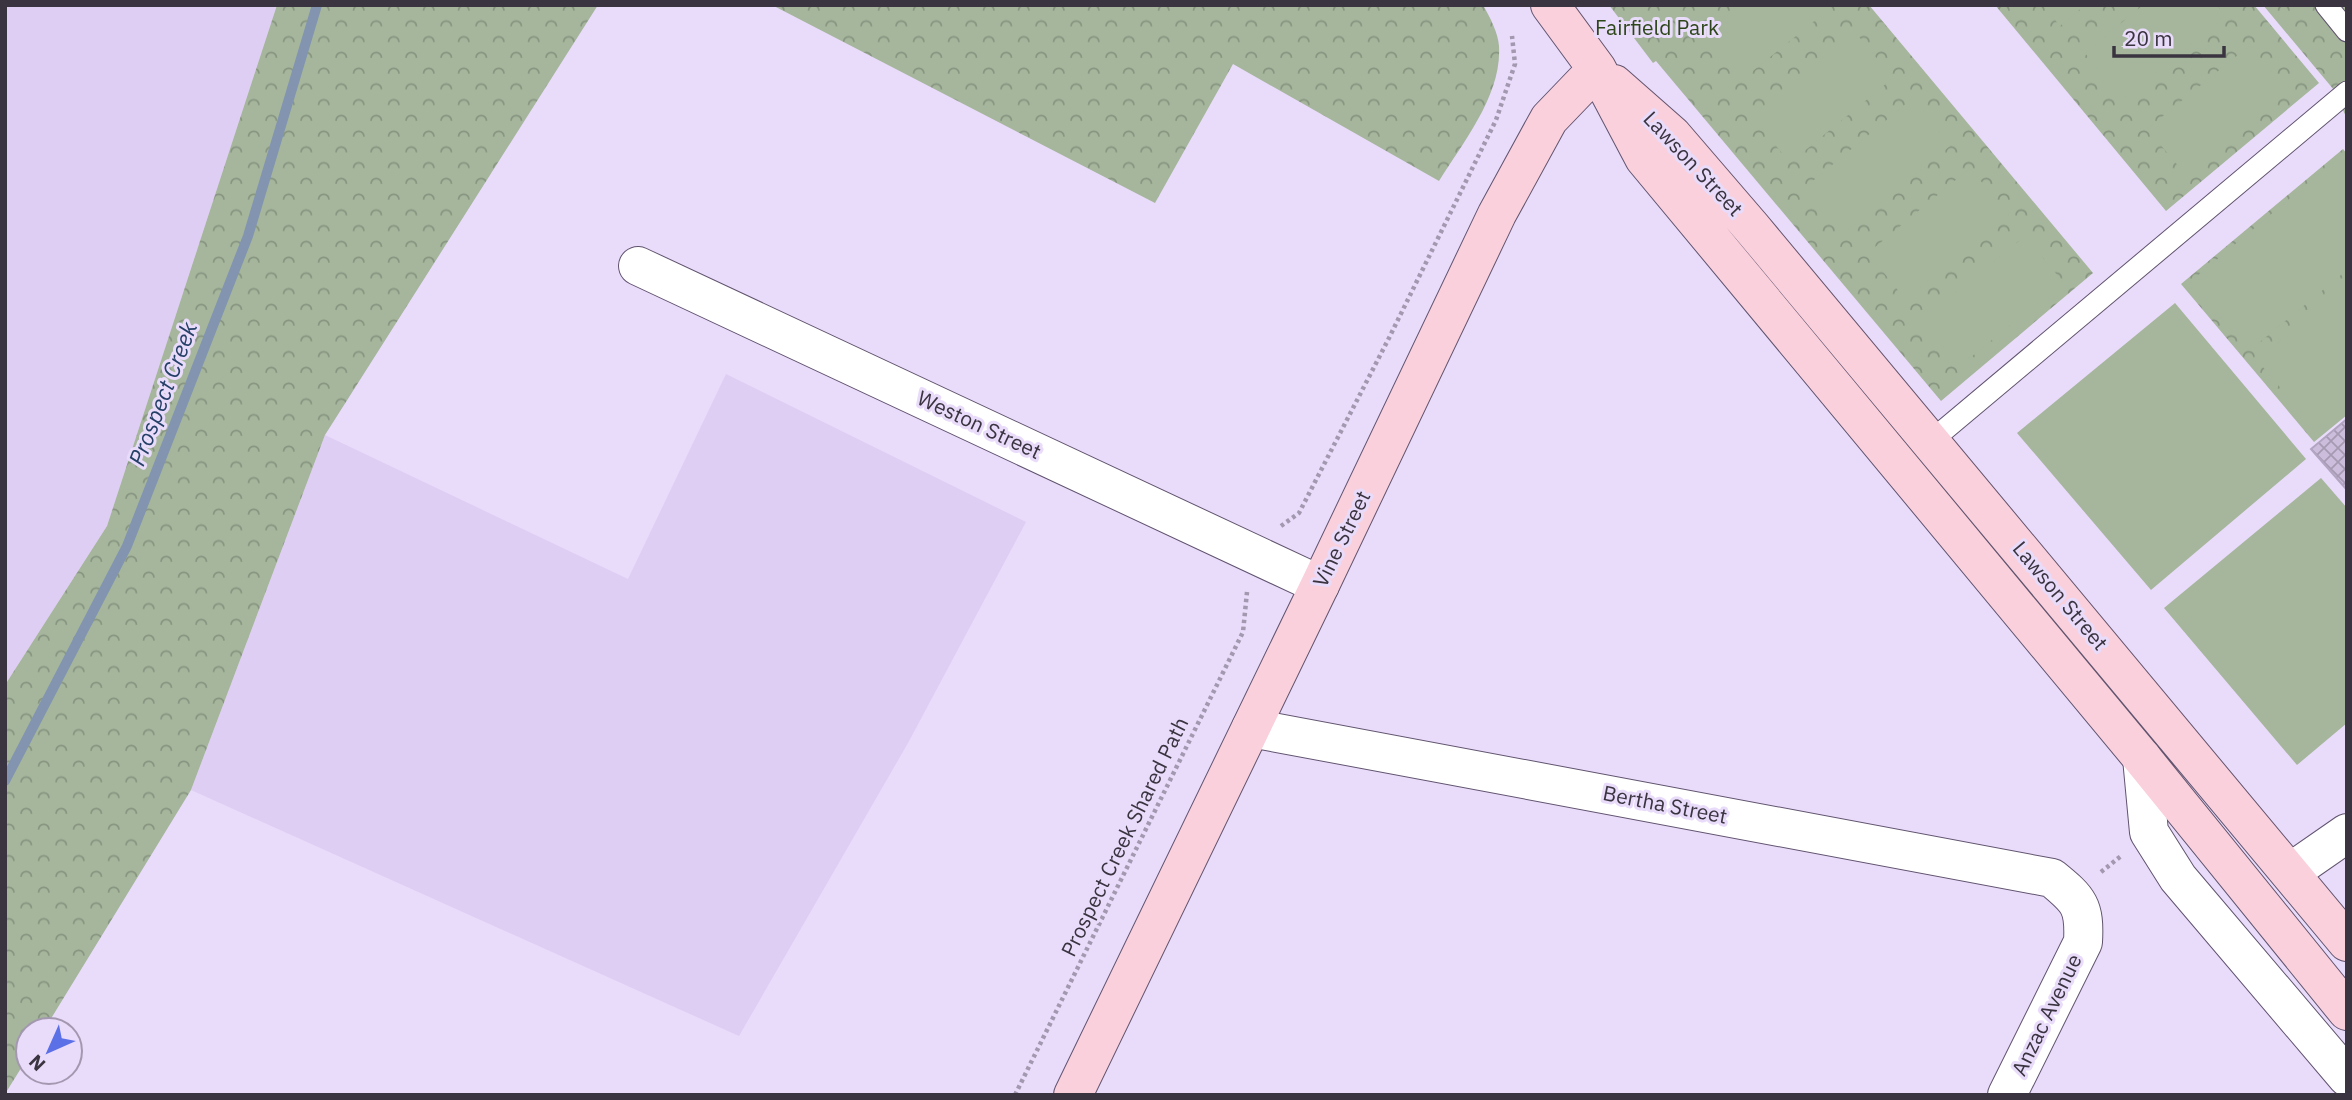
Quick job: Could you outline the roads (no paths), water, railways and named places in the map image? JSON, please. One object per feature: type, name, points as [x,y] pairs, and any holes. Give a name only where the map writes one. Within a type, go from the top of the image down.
[{"type":"main road","points":[[1550,5],[1597,69]]},
{"type":"main road","name":"Lawson Street","points":[[1597,69],[1672,135],[2347,942]]},
{"type":"main road","name":"Lawson Street","points":[[1597,69],[1644,158],[2143,758],[2347,1011]]},
{"type":"main road","name":"Vine Street","points":[[1073,1095],[1497,214],[1549,119],[1597,69]]},
{"type":"street","name":"Weston Street","points":[[638,266],[1320,584]]},
{"type":"street","name":"Bertha Street","points":[[1251,728],[2052,878],[2073,895]]},
{"type":"street","points":[[2143,758],[2149,832],[2178,878],[2347,1077]]},
{"type":"street","points":[[2291,872],[2347,833]]},
{"type":"street","name":"Anzac Avenue","points":[[2007,1095],[2083,942],[2085,919],[2073,895]]},
{"type":"lane","points":[[2326,5],[2347,31]]},
{"type":"lane","points":[[1930,441],[2347,92]]},
{"type":"waterway","name":"Prospect Creek","points":[[5,781],[127,546],[248,236],[317,5]]},
{"type":"park label","name":"Fairfield Park","points":[[1657,28]]}]
